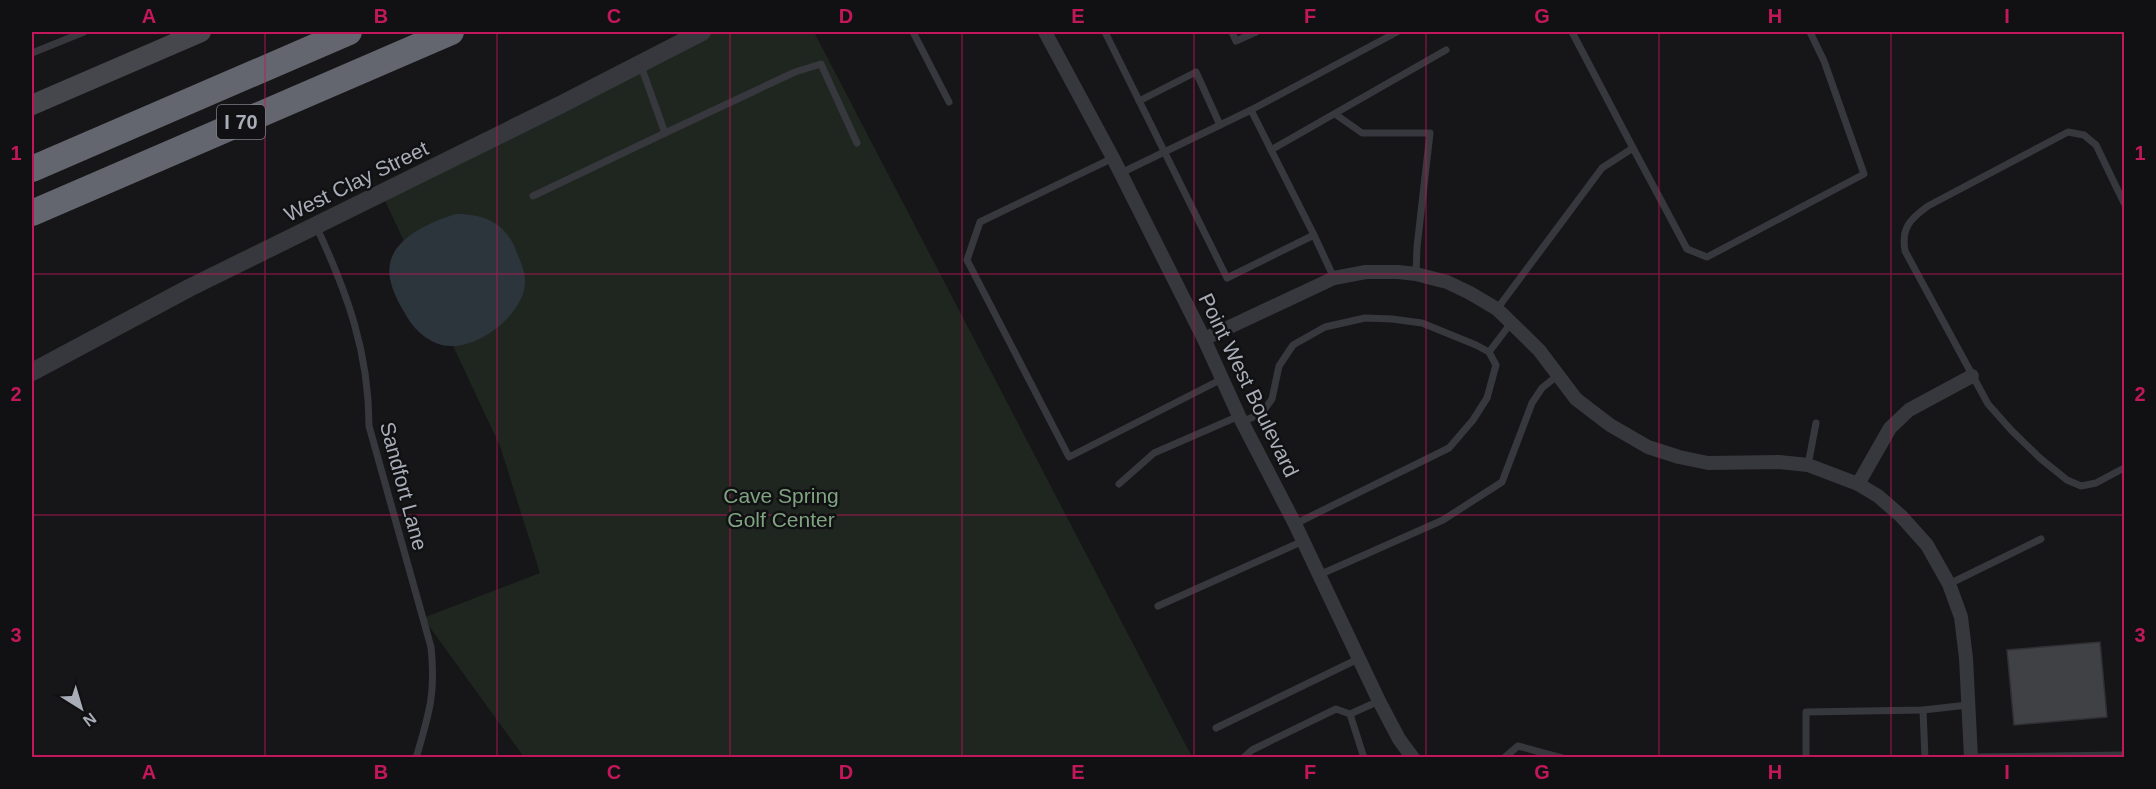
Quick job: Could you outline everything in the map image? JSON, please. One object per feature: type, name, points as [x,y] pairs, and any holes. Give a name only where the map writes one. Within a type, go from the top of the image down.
[{"type":"highway","name":"I 70","points":[[32,169],[349,32]]},
{"type":"highway","name":"I 70","points":[[32,213],[451,32]]},
{"type":"main road","points":[[32,105],[188,34]]},
{"type":"street","name":"West Clay Street","points":[[32,372],[189,288],[702,32]]},
{"type":"street","name":"Point West Boulevard","points":[[1045,32],[1113,158],[1204,339],[1379,701],[1399,739],[1413,758]]},
{"type":"street","points":[[1204,339],[1334,278],[1366,272],[1416,274],[1447,282],[1497,309],[1539,350],[1576,399],[1610,425],[1648,447],[1708,463],[1779,462],[1808,465],[1858,484],[1878,496],[1901,516],[1927,545],[1949,584],[1961,616],[1966,658],[1971,757]]},
{"type":"street","points":[[1858,484],[1890,428],[1909,410],[1972,376]]},
{"type":"lane","points":[[32,53],[84,32]]},
{"type":"lane","points":[[913,32],[949,102]]},
{"type":"lane","points":[[1105,32],[1227,278],[1314,235]]},
{"type":"lane","points":[[1232,32],[1236,41],[1256,32]]},
{"type":"lane","points":[[1120,173],[1251,110],[1397,32]]},
{"type":"lane","points":[[1572,32],[1687,249],[1707,257],[1864,174],[1824,61],[1810,32]]},
{"type":"lane","points":[[1271,150],[1446,50]]},
{"type":"lane","points":[[640,64],[665,133]]},
{"type":"lane","points":[[533,196],[795,72],[821,64],[857,143]]},
{"type":"lane","points":[[1139,101],[1196,72],[1220,125]]},
{"type":"lane","points":[[1251,110],[1334,278]]},
{"type":"lane","points":[[1335,114],[1362,133],[1430,133],[1416,274]]},
{"type":"lane","points":[[2124,203],[2096,145],[2084,135],[2068,132],[1928,206],[1911,218],[1903,238],[1905,251],[1972,376],[1988,404],[2012,431],[2067,480],[2081,486],[2096,483],[2124,468]]},
{"type":"lane","points":[[1497,309],[1602,168],[1633,148]]},
{"type":"lane","points":[[1113,158],[980,222],[967,260],[1069,457],[1222,379]]},
{"type":"lane","name":"Sandfort Lane","points":[[316,226],[338,272],[358,334],[369,393],[369,426],[431,647],[434,671],[433,696],[417,758]]},
{"type":"lane","points":[[1119,484],[1154,453],[1262,413],[1272,399],[1279,366],[1293,345],[1325,327],[1365,318],[1422,323],[1489,352],[1496,364],[1487,398],[1473,420],[1449,448],[1295,524]]},
{"type":"lane","points":[[1489,352],[1512,322]]},
{"type":"lane","points":[[1319,575],[1443,520],[1502,482],[1532,403],[1542,388],[1557,376]]},
{"type":"lane","points":[[1808,465],[1816,423]]},
{"type":"lane","points":[[1949,584],[2041,540]]},
{"type":"lane","points":[[1158,606],[1303,541]]},
{"type":"lane","points":[[1216,728],[1358,659]]},
{"type":"lane","points":[[1243,758],[1252,750],[1336,709],[1350,714],[1379,701]]},
{"type":"lane","points":[[1806,758],[1806,712],[1923,710],[1968,705]]},
{"type":"lane","points":[[1923,710],[1925,758]]},
{"type":"lane","points":[[1350,714],[1364,758]]},
{"type":"lane","points":[[1504,758],[1518,746],[1562,758]]},
{"type":"lane","points":[[1971,757],[2124,754]]},
{"type":"green space","name":"Cave Spring Golf Center","points":[[699,32],[814,32],[1192,757],[524,757],[423,618],[540,573],[500,446],[379,188]]},
{"type":"shaded area","points":[[456,214],[484,218],[492,221],[505,232],[515,248],[525,283],[523,295],[517,306],[498,327],[474,341],[450,346],[432,341],[412,325],[395,294],[389,271],[393,254],[407,238],[426,226]]},
{"type":"building","points":[[2100,642],[2107,717],[2014,725],[2007,650]]}]
